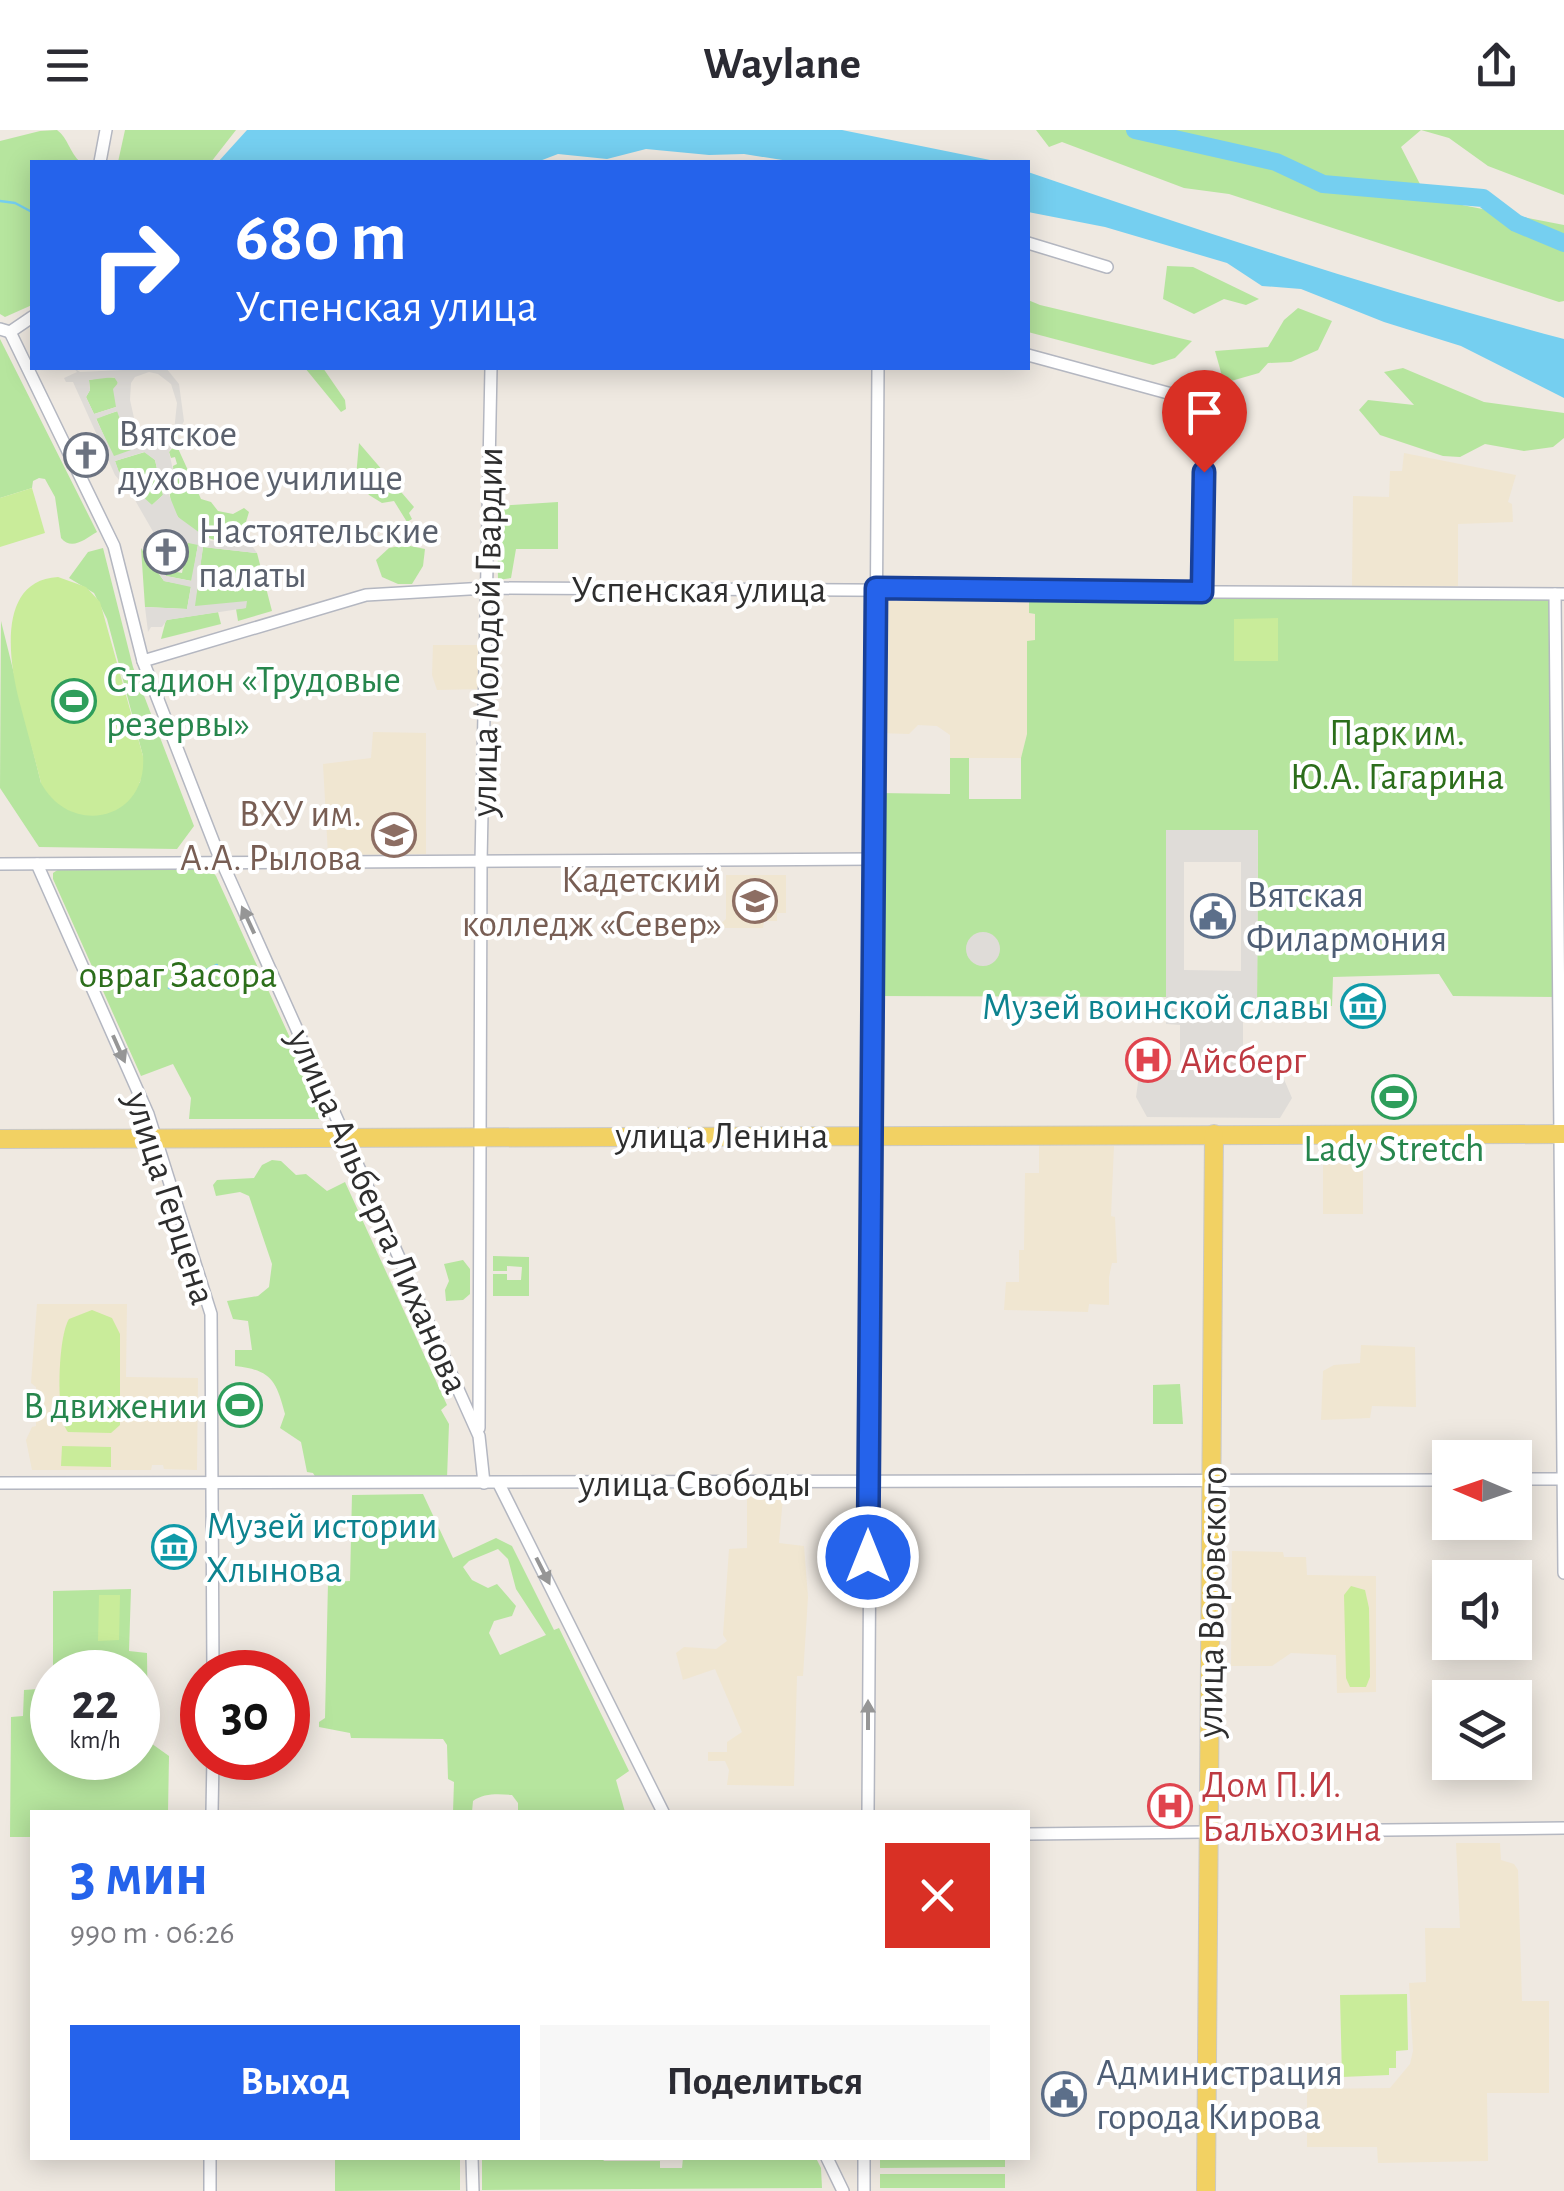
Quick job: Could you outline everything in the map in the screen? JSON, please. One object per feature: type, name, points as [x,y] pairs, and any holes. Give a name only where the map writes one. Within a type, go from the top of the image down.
[{"type":"main road","name":"улица Воровского","points":[[1206,2191],[1214,1134]]},
{"type":"main road","name":"улица Ленина","points":[[0,1139],[1561,1134]]},
{"type":"street","points":[[100,160],[106,130]]},
{"type":"street","points":[[1030,244],[1108,267]]},
{"type":"street","points":[[5,331],[30,318]]},
{"type":"street","name":"улица Альберта Лиханова","points":[[5,331],[114,546],[143,661],[221,861],[479,1436],[484,1484]]},
{"type":"street","points":[[1030,356],[1199,402],[1206,415],[1202,592]]},
{"type":"street","name":"улица Молодой Гвардии","points":[[479,1436],[481,862],[491,370]]},
{"type":"street","points":[[868,1810],[878,370]]},
{"type":"street","name":"Успенская улица","points":[[143,661],[366,595],[486,588],[1559,594]]},
{"type":"street","points":[[1559,594],[1564,1573]]},
{"type":"street","points":[[0,864],[874,859]]},
{"type":"street","name":"улица Герцена","points":[[37,864],[157,1138],[211,1314],[213,1650]]},
{"type":"street","points":[[1532,1479],[1563,1479]]},
{"type":"street","name":"улица Свободы","points":[[0,1483],[1432,1480]]},
{"type":"street","points":[[499,1484],[662,1810]]},
{"type":"street","points":[[212,1780],[212,1810]]},
{"type":"street","points":[[1030,1834],[1564,1828]]},
{"type":"street","points":[[210,2160],[210,2191]]},
{"type":"street","points":[[472,2160],[474,2191]]},
{"type":"street","points":[[828,2160],[844,2191]]},
{"type":"street","points":[[864,2160],[864,2191]]},
{"type":"shaded area","points":[[76,370],[168,370],[179,384],[184,421],[169,452],[175,479],[169,495],[178,517],[211,541],[252,546],[257,553],[203,547],[195,606],[247,601],[246,608],[167,620],[162,627],[151,627],[148,632],[145,607],[187,609],[191,587],[164,581],[141,548],[152,555],[166,576],[191,581],[198,545],[164,538],[160,533],[155,535],[132,495],[115,475],[73,382],[64,378]],"holes":[[[149,372],[171,384],[177,403],[174,431],[145,439],[137,431],[130,400],[131,383],[135,377]],[[114,377],[118,383],[113,389],[116,407],[94,414],[86,397],[89,380]],[[117,411],[131,450],[114,456],[96,419]],[[144,452],[155,460],[163,495],[152,505],[132,479],[119,472],[115,461]]]},
{"type":"shaded area","points":[[1404,453],[1516,475],[1508,502],[1512,504],[1513,522],[1458,524],[1458,586],[1352,586],[1353,496],[1389,497],[1390,471],[1402,471]]},
{"type":"shaded area","points":[[886,593],[1029,595],[1029,613],[1035,614],[1035,641],[1027,641],[1027,734],[1021,758],[950,758],[950,735],[937,726],[918,725],[909,734],[878,733],[879,602]]},
{"type":"shaded area","points":[[433,645],[481,645],[481,689],[437,690],[432,675]]},
{"type":"shaded area","points":[[373,732],[426,733],[426,854],[328,855],[323,764],[371,758]]},
{"type":"shaded area","points":[[1166,830],[1258,830],[1257,1006],[1243,1006],[1243,1070],[1258,1071],[1267,1061],[1280,1070],[1292,1098],[1280,1118],[1147,1117],[1136,1097],[1139,1075],[1160,1057],[1167,1070],[1180,1070],[1180,1025],[1166,1024]],"holes":[[[1184,862],[1241,862],[1241,971],[1184,970]]]},
{"type":"shaded area","points":[[726,875],[786,875],[786,913],[777,913],[777,921],[764,921],[763,928],[716,928],[726,919]]},
{"type":"shaded area","points":[[983,932],[995,937],[1000,949],[995,961],[983,966],[971,961],[966,949],[971,937]]},
{"type":"shaded area","points":[[1039,1145],[1114,1146],[1111,1216],[1115,1217],[1117,1263],[1112,1263],[1109,1277],[1109,1305],[1089,1304],[1088,1312],[1004,1310],[1006,1282],[1019,1282],[1019,1250],[1024,1250],[1025,1173],[1039,1173]]},
{"type":"shaded area","points":[[1323,1156],[1363,1156],[1363,1214],[1323,1214]]},
{"type":"shaded area","points":[[37,1304],[127,1304],[126,1377],[198,1378],[197,1470],[152,1465],[151,1470],[32,1470],[26,1440],[36,1426],[36,1387],[31,1383]]},
{"type":"shaded area","points":[[1361,1345],[1415,1347],[1416,1407],[1372,1406],[1370,1418],[1321,1420],[1323,1371],[1334,1365],[1360,1363]]},
{"type":"shaded area","points":[[747,1497],[783,1497],[779,1543],[804,1546],[808,1597],[803,1676],[797,1676],[794,1786],[727,1785],[729,1770],[725,1761],[708,1761],[708,1752],[727,1752],[727,1742],[742,1732],[715,1669],[683,1680],[676,1653],[684,1647],[716,1649],[727,1641],[723,1635],[729,1549],[747,1548]]},
{"type":"shaded area","points":[[1232,1551],[1283,1552],[1284,1557],[1306,1557],[1307,1575],[1376,1576],[1376,1692],[1337,1693],[1336,1655],[1291,1653],[1272,1666],[1231,1666]]},
{"type":"shaded area","points":[[1456,1843],[1500,1843],[1501,1860],[1514,1864],[1518,1870],[1522,2001],[1549,2001],[1549,2093],[1487,2093],[1488,2161],[1378,2163],[1377,2147],[1307,2147],[1307,2089],[1390,2088],[1410,2064],[1413,2051],[1409,1983],[1426,1982],[1425,1928],[1460,1928]]},
{"type":"green space","points":[[57,130],[78,160],[30,160],[30,306],[5,317],[0,314],[0,141]]},
{"type":"green space","points":[[125,130],[236,130],[213,160],[118,160]]},
{"type":"green space","points":[[1036,130],[1421,130],[1401,147],[1422,188],[1457,204],[1564,225],[1564,301],[1229,194],[1184,188],[1062,142],[1049,147]]},
{"type":"green space","points":[[1421,130],[1564,130],[1564,195],[1488,166],[1449,138]]},
{"type":"green space","points":[[1167,266],[1193,267],[1259,299],[1246,305],[1224,299],[1194,314],[1163,299]]},
{"type":"green space","points":[[1030,301],[1192,341],[1175,358],[1153,365],[1030,333]]},
{"type":"green space","points":[[1298,308],[1332,321],[1318,350],[1291,362],[1268,363],[1259,373],[1224,383],[1215,351],[1268,347],[1284,320]]},
{"type":"green space","points":[[0,339],[97,532],[79,542],[70,544],[61,538],[55,497],[45,479],[39,478],[33,481],[32,488],[0,498]]},
{"type":"green space","points":[[1403,368],[1484,402],[1564,413],[1564,438],[1553,447],[1524,451],[1485,444],[1460,457],[1443,456],[1380,435],[1359,410],[1368,400],[1414,405],[1384,372]]},
{"type":"green space","points":[[307,370],[324,370],[345,400],[346,409],[341,412]]},
{"type":"green space","points":[[118,378],[116,407],[94,414],[86,397],[89,380]]},
{"type":"green space","points":[[118,411],[132,451],[113,457],[96,418]]},
{"type":"green space","points":[[359,443],[414,507],[409,513],[412,519],[407,522],[394,501],[382,503],[369,495],[356,477]]},
{"type":"green space","points":[[176,444],[201,499],[211,502],[218,511],[233,514],[244,508],[249,512],[246,522],[252,546],[213,540],[180,520],[170,492],[173,466],[177,464],[169,452]]},
{"type":"green space","points":[[145,452],[155,460],[163,495],[152,505],[119,473],[115,461]]},
{"type":"green space","points":[[32,488],[45,533],[0,547],[0,498]]},
{"type":"green space","points":[[558,502],[558,549],[516,549],[511,578],[498,580],[497,506]]},
{"type":"green space","points":[[188,542],[198,544],[192,581],[166,576],[152,555],[168,558],[167,570],[182,573]]},
{"type":"green space","points":[[405,545],[425,549],[423,566],[412,584],[398,584],[382,577],[376,560],[389,548]]},
{"type":"green space","points":[[203,547],[257,553],[272,611],[238,621],[236,609],[246,608],[194,607]]},
{"type":"green space","name":"овраг Засора","points":[[103,548],[133,667],[194,826],[177,849],[39,847],[0,788],[1,621],[41,783],[140,783],[143,756],[107,619],[94,593],[69,578],[88,552]]},
{"type":"green space","points":[[141,548],[164,581],[191,586],[187,609],[145,607]]},
{"type":"green space","name":"Стадион «Трудовые резервы»","points":[[58,577],[86,587],[100,602],[143,756],[141,778],[133,795],[121,807],[105,814],[88,816],[70,811],[54,800],[41,783],[15,681],[11,641],[17,605],[39,581]]},
{"type":"green space","name":"Парк им. Ю.А. Гагарина","points":[[1029,595],[1542,596],[1550,602],[1558,997],[1453,996],[1439,974],[1333,977],[1332,1006],[1257,1006],[1258,831],[1167,830],[1166,997],[877,996],[878,793],[950,794],[950,758],[969,758],[969,799],[1021,799],[1021,758],[1027,734],[1027,641],[1035,640],[1035,614],[1029,613]]},
{"type":"green space","points":[[218,612],[221,624],[161,639],[166,620]]},
{"type":"green space","points":[[1278,618],[1278,661],[1234,661],[1234,619]]},
{"type":"green space","name":"овраг Засора","points":[[209,868],[323,1110],[320,1119],[189,1119],[191,1098],[173,1064],[141,1076],[53,879],[53,873],[59,869]]},
{"type":"green space","points":[[281,1161],[296,1175],[306,1174],[327,1191],[345,1182],[447,1405],[441,1410],[449,1424],[447,1478],[316,1478],[307,1472],[301,1442],[280,1428],[285,1414],[270,1378],[256,1370],[235,1366],[235,1350],[252,1350],[248,1321],[233,1319],[227,1301],[258,1296],[269,1287],[272,1264],[249,1196],[240,1192],[216,1196],[213,1185],[217,1180],[254,1178],[262,1165]]},
{"type":"green space","points":[[493,1256],[529,1257],[529,1296],[493,1296],[493,1274],[521,1280],[522,1267],[507,1266],[507,1271],[493,1271]]},
{"type":"green space","points":[[463,1260],[470,1269],[470,1294],[463,1300],[446,1301],[449,1281],[444,1264]]},
{"type":"green space","points":[[92,1310],[112,1318],[120,1334],[120,1425],[111,1433],[68,1432],[61,1411],[65,1328],[69,1319]]},
{"type":"green space","points":[[1180,1384],[1183,1424],[1153,1424],[1153,1385]]},
{"type":"green space","points":[[62,1446],[111,1447],[111,1467],[61,1466]]},
{"type":"green space","points":[[423,1494],[453,1558],[496,1538],[512,1546],[554,1630],[559,1628],[629,1771],[616,1780],[624,1810],[518,1810],[512,1795],[496,1794],[473,1801],[472,1810],[453,1810],[454,1782],[448,1779],[447,1745],[443,1739],[351,1738],[350,1733],[319,1727],[325,1718],[328,1582],[350,1581],[352,1495]],"holes":[[[498,1549],[508,1559],[516,1589],[546,1635],[500,1655],[489,1633],[494,1621],[512,1616],[516,1606],[497,1584],[488,1588],[472,1580],[463,1567]]]},
{"type":"green space","points":[[1351,1586],[1365,1590],[1369,1608],[1370,1677],[1366,1687],[1350,1687],[1346,1678],[1344,1595]]},
{"type":"green space","points":[[131,1589],[129,1650],[53,1650],[53,1591]]},
{"type":"green space","points":[[99,1595],[120,1595],[119,1640],[98,1641]]},
{"type":"green space","points":[[24,1690],[30,1690],[30,1780],[160,1780],[160,1750],[169,1756],[168,1810],[30,1810],[30,1837],[10,1837],[11,1717],[23,1716]]},
{"type":"green space","points":[[1407,1994],[1408,2050],[1396,2051],[1396,2068],[1389,2068],[1389,2075],[1342,2077],[1340,1995]]},
{"type":"green space","points":[[335,2160],[460,2160],[460,2190],[335,2191]]},
{"type":"green space","points":[[482,2160],[660,2161],[660,2168],[682,2168],[683,2160],[817,2160],[822,2188],[482,2190]]},
{"type":"green space","points":[[880,2160],[1005,2160],[1005,2167],[880,2168]]},
{"type":"green space","points":[[880,2174],[1005,2174],[1005,2188],[880,2188]]},
{"type":"water","points":[[247,130],[842,130],[990,160],[782,160],[646,149],[607,159],[558,154],[542,160],[220,160]]},
{"type":"water","points":[[1030,173],[1295,260],[1564,339],[1564,398],[1461,346],[1384,322],[1301,289],[1262,286],[1227,263],[1105,227],[1030,212]]},
{"type":"waterway","points":[[1135,130],[1276,162],[1323,184],[1483,198],[1516,223],[1564,243]]},
{"type":"waterway","points":[[0,201],[30,211]]},
{"type":"waterway","points":[[169,988],[217,965]]},
{"type":"place","name":"Вятское духовное училище","points":[[86,455]]},
{"type":"place","name":"Настоятельские палаты","points":[[166,552]]},
{"type":"place","name":"Стадион «Трудовые резервы»","points":[[74,701]]},
{"type":"place","name":"ВХУ им. А.А. Рылова","points":[[394,835]]},
{"type":"place","name":"Кадетский колледж «Север»","points":[[755,901]]},
{"type":"place","name":"Вятская Филармония","points":[[1213,916]]},
{"type":"place","name":"Музей воинской славы","points":[[1363,1006]]},
{"type":"place","name":"Айсберг","points":[[1148,1060]]},
{"type":"place","name":"Lady Stretch","points":[[1394,1097]]},
{"type":"place","name":"В движении","points":[[240,1405]]},
{"type":"place","name":"Музей истории Хлынова","points":[[174,1547]]},
{"type":"place","name":"Дом П.И. Бальхозина","points":[[1170,1806]]},
{"type":"place","name":"Администрация города Кирова","points":[[1064,2094]]},
{"type":"route","points":[[868,1557],[876,588],[1202,592],[1204,472]]}]
